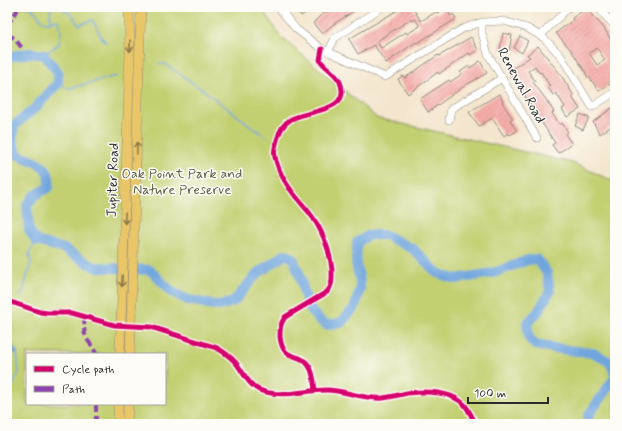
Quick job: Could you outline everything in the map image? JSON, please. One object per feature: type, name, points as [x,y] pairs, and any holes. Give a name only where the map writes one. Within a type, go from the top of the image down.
[{"type":"main road","name":"Jupiter Road","points":[[120,353],[130,53],[129,7]]},
{"type":"main road","name":"Jupiter Road","points":[[130,353],[141,7]]},
{"type":"main road","points":[[118,405],[118,424]]},
{"type":"main road","points":[[127,424],[128,405]]},
{"type":"street","points":[[278,7],[296,29],[322,49],[385,78],[462,29],[482,22],[504,22],[527,28],[544,38],[561,56],[592,107],[615,92]]},
{"type":"street","points":[[328,52],[335,38],[382,7]]},
{"type":"street","points":[[540,36],[569,7]]},
{"type":"street","points":[[597,7],[615,26]]},
{"type":"street","name":"Renewal Road","points":[[482,22],[482,33],[488,54],[537,138]]},
{"type":"street","points":[[449,120],[451,109],[502,78]]},
{"type":"green space","name":"Oak Point Park and Nature Preserve","points":[[7,7],[261,7],[281,37],[377,118],[573,163],[615,182],[615,424],[7,424]]},
{"type":"water","points":[[7,317],[12,323],[10,339],[18,354],[13,353],[7,346]]},
{"type":"building","points":[[295,7],[315,7],[301,16]]},
{"type":"building","points":[[334,7],[360,7],[331,26],[322,34],[313,23],[320,16]]},
{"type":"building","points":[[403,7],[412,7],[421,21],[446,8],[451,16],[453,14],[456,19],[417,43],[416,42],[386,63],[374,45],[358,54],[349,39]],"holes":[[[411,19],[412,21],[415,19],[420,26],[407,34],[406,32],[381,48],[377,41]]]},
{"type":"building","points":[[587,8],[604,28],[615,47],[615,81],[599,91],[589,77],[588,78],[571,50],[556,33],[573,20],[572,18]],"holes":[[[597,48],[605,60],[597,65],[589,53]]]},
{"type":"building","points":[[503,33],[512,35],[509,51],[500,50]]},
{"type":"building","points":[[520,36],[528,41],[522,53],[514,48]]},
{"type":"building","points":[[471,37],[478,50],[470,55],[469,53],[439,74],[438,72],[408,94],[398,79],[403,76],[405,78],[438,55],[439,56]]},
{"type":"building","points":[[538,46],[561,75],[580,109],[567,117],[562,109],[565,107],[556,93],[553,95],[548,87],[550,86],[541,72],[539,73],[535,66],[528,71],[535,81],[533,82],[554,112],[552,113],[560,125],[562,123],[568,132],[565,134],[572,144],[558,153],[552,145],[555,143],[509,71],[530,57],[527,55]]},
{"type":"building","points":[[480,61],[487,73],[466,85],[428,112],[420,99],[449,80],[450,82],[462,74],[460,72],[469,66],[470,68]]},
{"type":"building","points":[[499,94],[503,101],[502,102],[513,119],[510,120],[517,131],[510,135],[508,133],[504,136],[492,118],[479,126],[469,112]]},
{"type":"building","points":[[612,108],[615,113],[615,131],[612,126],[600,134],[593,122]]},
{"type":"building","points":[[580,114],[589,118],[583,130],[575,126]]},
{"type":"waterway","points":[[29,7],[32,8],[42,20],[48,22],[57,20],[60,26],[61,31],[59,44],[44,55]]},
{"type":"waterway","points":[[51,21],[50,12],[52,7],[54,7]]},
{"type":"waterway","points":[[60,7],[72,15],[79,25],[92,20],[101,37],[106,42]]},
{"type":"waterway","points":[[519,7],[542,10]]},
{"type":"waterway","points":[[7,57],[30,53],[44,55],[58,72],[58,83],[35,108],[14,126],[12,142],[18,155],[36,162],[48,173],[49,187],[34,196],[27,205],[29,230],[36,241],[62,248],[95,267],[150,270],[172,292],[188,300],[219,306],[233,302],[258,273],[286,254],[293,258],[300,276],[307,304],[319,320],[326,325],[341,323],[355,307],[360,289],[356,263],[357,242],[369,235],[385,235],[413,249],[437,273],[455,279],[493,273],[528,260],[537,259],[547,273],[550,291],[538,312],[527,323],[529,338],[535,345],[593,353],[610,362],[615,374]]},
{"type":"waterway","points":[[159,64],[165,64],[266,137]]},
{"type":"waterway","points":[[58,83],[67,89],[116,76]]},
{"type":"waterway","points":[[20,297],[31,263],[29,254],[36,241]]},
{"type":"waterway","points":[[7,316],[12,309]]},
{"type":"waterway","points":[[7,398],[19,372],[16,353]]},
{"type":"waterway","points":[[589,424],[588,416],[615,377]]},
{"type":"marked path","points":[[7,25],[17,11],[15,7]]},
{"type":"marked path","points":[[7,34],[14,38],[22,48]]},
{"type":"marked path","points":[[85,316],[85,334],[96,353]]},
{"type":"marked path","points":[[96,405],[96,424]]},
{"type":"cycle path","points":[[315,391],[314,378],[311,369],[301,359],[288,354],[282,345],[280,329],[285,317],[327,292],[332,282],[331,262],[321,231],[313,217],[285,181],[274,153],[279,134],[283,126],[290,120],[325,109],[334,105],[340,100],[342,92],[340,82],[320,60],[322,49]]},
{"type":"cycle path","points":[[7,302],[40,312],[72,313],[114,325],[151,327],[217,348],[236,363],[250,383],[262,391],[286,394],[318,390],[333,390],[369,398],[386,398],[415,392],[440,393],[462,402],[476,424]]}]
